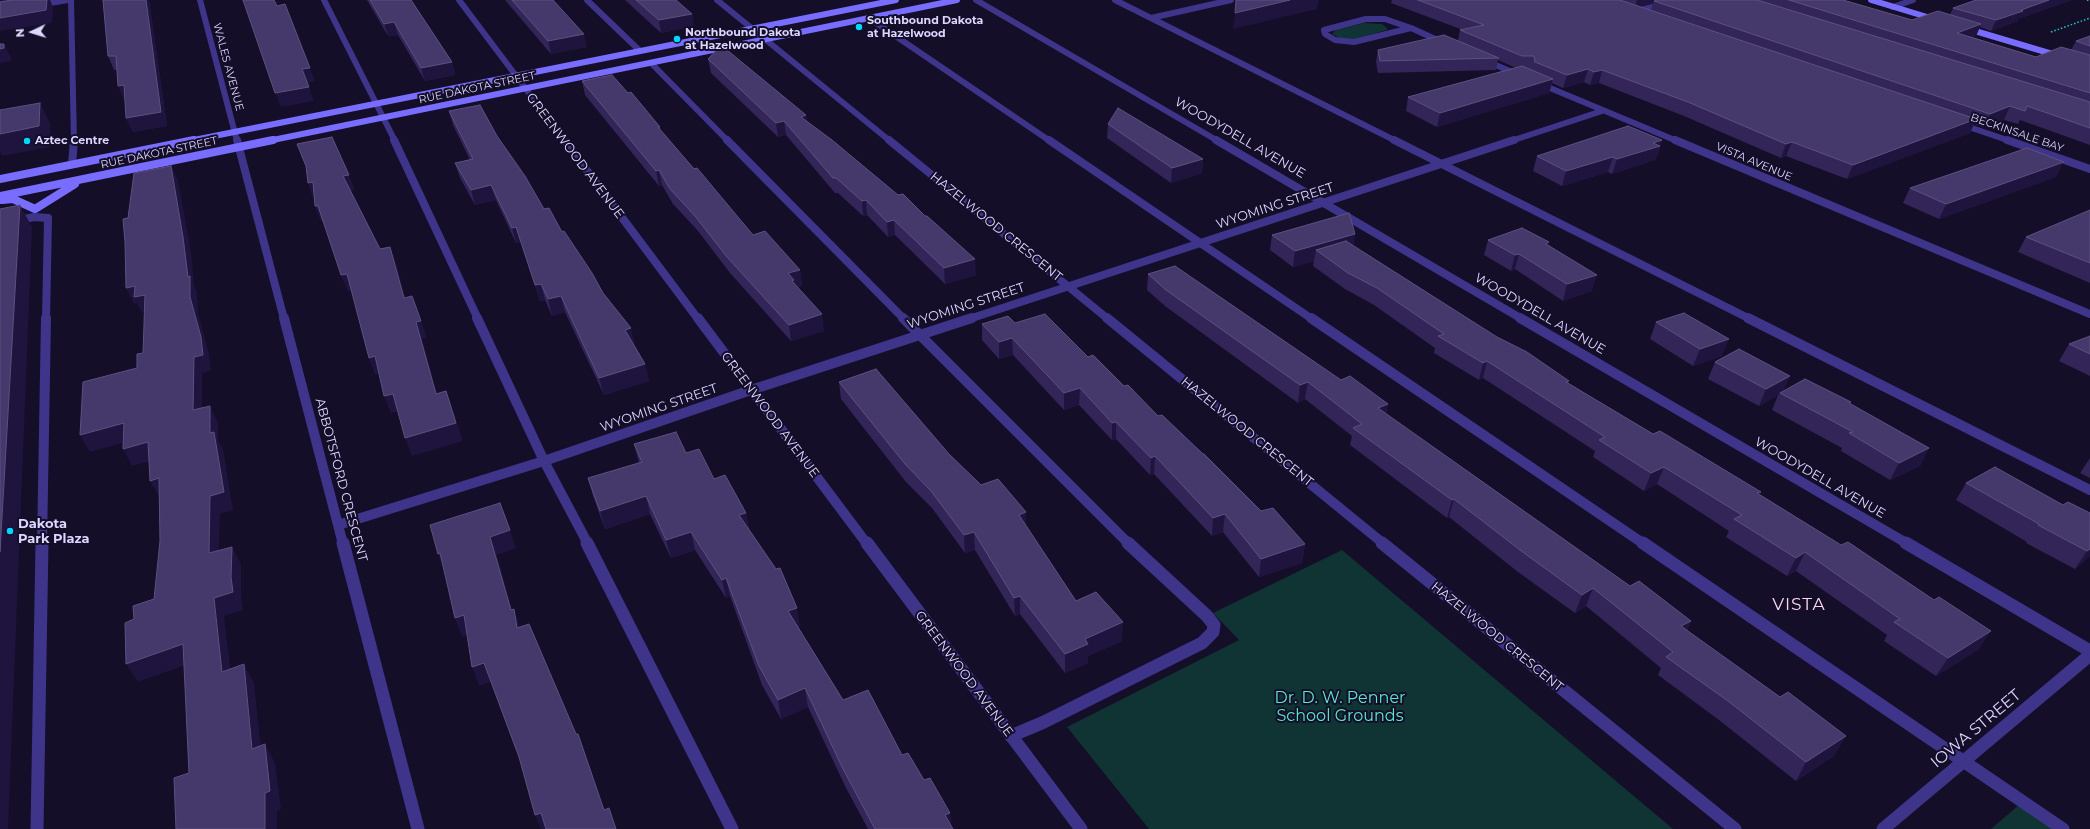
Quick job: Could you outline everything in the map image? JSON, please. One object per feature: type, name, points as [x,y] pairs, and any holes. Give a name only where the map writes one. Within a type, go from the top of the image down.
[{"type":"main road","name":"RUE DAKOTA STREET","points":[[0,196],[94,176],[377,104],[896,0]]},
{"type":"main road","name":"RUE DAKOTA STREET","points":[[0,179],[72,164],[383,118],[957,0]]},
{"type":"main road","points":[[1871,0],[1943,22]]},
{"type":"main road","points":[[1957,26],[2067,58]]},
{"type":"main road","points":[[0,200],[13,199],[34,213],[67,188],[94,176]]},
{"type":"street","points":[[30,6],[68,0]]},
{"type":"street","points":[[71,0],[74,144],[72,164]]},
{"type":"street","name":"WALES AVENUE","points":[[200,0],[237,139]]},
{"type":"street","points":[[324,0],[377,104],[544,461],[732,829]]},
{"type":"street","name":"GREENWOOD AVENUE","points":[[458,0],[1081,829]]},
{"type":"street","points":[[587,0],[640,51]]},
{"type":"street","name":"HAZELWOOD CRESCENT","points":[[717,0],[1438,589],[1735,829]]},
{"type":"street","name":"WOODYDELL AVENUE","points":[[976,0],[2090,651]]},
{"type":"street","points":[[1115,0],[2090,490]]},
{"type":"street","points":[[1152,18],[1231,0]]},
{"type":"street","points":[[1634,12],[1678,0]]},
{"type":"street","points":[[1893,6],[1913,0]]},
{"type":"street","points":[[1626,10],[1649,18]]},
{"type":"street","points":[[869,18],[2063,829]]},
{"type":"street","points":[[1411,28],[1364,41],[1354,42],[1335,40],[1325,34],[1324,30],[1366,19],[1385,19],[1411,28],[1453,47]]},
{"type":"street","points":[[1475,56],[1524,77]]},
{"type":"street","points":[[651,63],[921,334],[1115,532],[1214,625],[1214,632],[1202,643],[1044,722],[1011,736]]},
{"type":"street","name":"VISTA AVENUE","points":[[1532,80],[1602,111],[2090,314]]},
{"type":"street","name":"WYOMING STREET","points":[[338,525],[544,461],[751,390],[1602,111]]},
{"type":"street","name":"BECKINSALE BAY","points":[[1955,122],[2090,169]]},
{"type":"street","name":"ABBOTSFORD CRESCENT","points":[[237,139],[418,829]]},
{"type":"street","points":[[0,224],[34,213],[48,218],[37,829]]},
{"type":"street","name":"IOWA STREET","points":[[1883,829],[2090,656]]},
{"type":"path","points":[[2047,33],[2090,18]]},
{"type":"green space","points":[[1365,23],[1382,24],[1387,28],[1387,30],[1355,39],[1341,39],[1332,34],[1336,30]]},
{"type":"green space","name":"Dr. D. W. Penner School Grounds","points":[[1342,550],[1673,829],[1149,829],[1067,727],[1239,640],[1213,613]]},
{"type":"green space","points":[[2020,804],[2056,829],[1991,829]]},
{"type":"building","points":[[11,0],[47,0],[46,10],[0,18],[0,2]]},
{"type":"building","points":[[103,0],[146,0],[161,112],[126,118],[124,85],[118,86],[116,56],[108,56]]},
{"type":"building","points":[[243,0],[274,0],[277,6],[285,4],[310,68],[302,69],[309,87],[275,93]]},
{"type":"building","points":[[370,0],[411,0],[452,62],[421,68],[394,22],[384,24]]},
{"type":"building","points":[[512,0],[553,0],[584,34],[548,41]]},
{"type":"building","points":[[636,0],[676,0],[692,14],[659,20]]},
{"type":"building","points":[[1236,0],[1290,0],[1235,13]]},
{"type":"building","points":[[1418,0],[1620,0],[1976,119],[1853,165],[1792,142],[1786,144],[1688,102],[1602,70],[1594,72],[1588,69],[1567,75],[1535,62],[1534,56],[1522,56],[1460,30],[1484,25]]},
{"type":"building","points":[[1757,0],[2090,102],[2090,128],[2027,106],[2025,111],[2010,106],[1990,114],[1654,1]]},
{"type":"building","points":[[1789,0],[1843,0],[1912,20],[1938,11],[1981,24],[1957,33],[2036,57],[2061,47],[2090,55],[2090,93]]},
{"type":"building","points":[[1976,0],[2049,0],[1996,20],[1953,8]]},
{"type":"building","points":[[1444,35],[1499,58],[1380,61],[1378,50]]},
{"type":"building","points":[[2090,36],[2090,46],[2076,41]]},
{"type":"building","points":[[0,44],[4,44],[4,48],[0,49]]},
{"type":"building","points":[[721,45],[806,115],[801,117],[832,140],[898,195],[903,194],[925,216],[927,216],[975,259],[944,268],[894,220],[887,222],[866,200],[862,201],[836,178],[833,178],[784,121],[776,123],[708,59]]},
{"type":"building","points":[[1522,66],[1553,79],[1440,113],[1408,97]]},
{"type":"building","points":[[612,75],[628,93],[631,92],[660,127],[658,127],[694,169],[697,168],[753,235],[765,231],[800,270],[788,273],[794,280],[792,281],[822,314],[789,325],[727,257],[695,216],[670,189],[659,170],[656,171],[582,81]]},
{"type":"building","points":[[40,103],[39,126],[0,134],[0,110]]},
{"type":"building","points":[[480,105],[497,136],[525,176],[544,209],[549,208],[562,232],[564,231],[592,273],[603,293],[631,328],[625,330],[645,364],[599,378],[561,296],[548,299],[541,284],[535,285],[516,227],[512,228],[491,185],[471,190],[455,163],[473,159],[449,111]]},
{"type":"building","points":[[1118,108],[1203,159],[1172,168],[1108,124]]},
{"type":"building","points":[[1628,126],[1662,140],[1653,143],[1660,146],[1617,159],[1613,157],[1566,171],[1537,156]]},
{"type":"building","points":[[332,137],[349,175],[343,176],[380,249],[390,247],[404,298],[412,296],[421,321],[416,322],[436,394],[446,391],[456,423],[405,438],[393,394],[384,396],[375,356],[369,358],[347,274],[341,275],[318,206],[315,206],[313,182],[308,183],[306,166],[297,144]]},
{"type":"building","points":[[2027,148],[2064,162],[1946,204],[1910,188]]},
{"type":"building","points":[[171,166],[188,277],[190,276],[190,297],[201,337],[203,355],[194,357],[193,410],[210,406],[210,433],[214,432],[224,492],[210,496],[209,553],[232,547],[231,577],[233,592],[214,598],[222,672],[244,664],[252,749],[265,744],[270,791],[265,793],[265,829],[176,829],[174,778],[189,773],[183,644],[126,664],[125,623],[134,619],[133,606],[154,599],[160,541],[159,478],[150,481],[148,442],[123,449],[124,423],[80,435],[83,382],[137,368],[137,354],[143,353],[145,295],[134,297],[135,286],[126,288],[123,219],[128,218],[134,173]]},
{"type":"building","points":[[20,205],[0,552],[0,209]]},
{"type":"building","points":[[2090,210],[2090,263],[2026,237]]},
{"type":"building","points":[[1349,213],[1355,234],[1295,251],[1272,235]]},
{"type":"building","points":[[1522,228],[1549,242],[1546,244],[1597,275],[1567,284],[1519,254],[1515,255],[1488,240]]},
{"type":"building","points":[[1346,241],[1497,337],[1527,352],[1569,381],[1566,382],[1653,434],[1660,431],[1761,492],[1757,493],[1841,545],[1848,542],[1934,600],[1939,597],[1991,631],[1948,658],[1894,622],[1900,619],[1805,552],[1796,558],[1734,519],[1742,515],[1664,467],[1651,473],[1599,440],[1605,437],[1487,361],[1483,363],[1438,336],[1444,334],[1377,288],[1348,273],[1316,250]]},
{"type":"building","points":[[1175,266],[1341,380],[1350,376],[1388,404],[1378,408],[1630,586],[1639,581],[1691,621],[1681,626],[1780,697],[1788,692],[1846,736],[1806,762],[1728,701],[1666,657],[1673,652],[1593,588],[1582,595],[1454,499],[1452,500],[1353,428],[1362,424],[1308,382],[1300,385],[1166,290],[1148,274]]},
{"type":"building","points":[[1684,313],[1729,339],[1700,349],[1656,322]]},
{"type":"building","points":[[1045,314],[1088,357],[1093,355],[1124,386],[1128,385],[1158,416],[1162,415],[1204,454],[1261,511],[1273,508],[1305,544],[1261,559],[1225,514],[1213,518],[1155,456],[1151,458],[1116,422],[1112,423],[1080,388],[1064,393],[1012,338],[999,342],[982,324],[1008,316],[1015,323]]},
{"type":"building","points":[[2090,336],[2090,354],[2069,344]]},
{"type":"building","points":[[1739,349],[1790,376],[1766,389],[1715,362]]},
{"type":"building","points":[[876,369],[949,454],[981,485],[998,479],[1026,512],[1019,515],[1076,601],[1096,592],[1123,622],[1085,639],[1088,644],[1065,654],[1020,596],[1014,598],[974,532],[964,535],[931,491],[905,464],[839,382]]},
{"type":"building","points":[[1805,379],[1851,402],[1849,403],[1929,448],[1899,463],[1849,433],[1853,432],[1780,393]]},
{"type":"building","points":[[676,432],[686,453],[699,449],[714,479],[725,475],[746,513],[739,515],[776,569],[780,568],[797,608],[788,611],[843,700],[868,690],[902,755],[908,753],[924,780],[930,778],[950,813],[945,815],[953,829],[875,829],[842,767],[805,688],[778,700],[759,666],[726,578],[722,580],[691,532],[666,540],[646,496],[600,511],[588,478],[642,462],[634,444]]},
{"type":"building","points":[[1995,467],[2063,505],[2068,502],[2090,513],[2090,549],[2087,551],[2038,525],[2039,524],[1966,483]]},
{"type":"building","points":[[500,503],[510,530],[490,537],[511,610],[514,609],[517,628],[529,624],[576,734],[578,734],[604,810],[609,808],[616,829],[546,829],[541,813],[535,815],[519,757],[484,663],[472,667],[464,615],[455,618],[440,553],[438,554],[430,525]]},
{"type":"place","name":"Southbound Dakota at Hazelwood","points":[[859,27]]},
{"type":"place","name":"Northbound Dakota at Hazelwood","points":[[677,39]]},
{"type":"place","name":"Aztec Centre","points":[[27,141]]},
{"type":"place","name":"Dakota Park Plaza","points":[[10,531]]},
{"type":"district","name":"VISTA","points":[[1799,605]]}]
